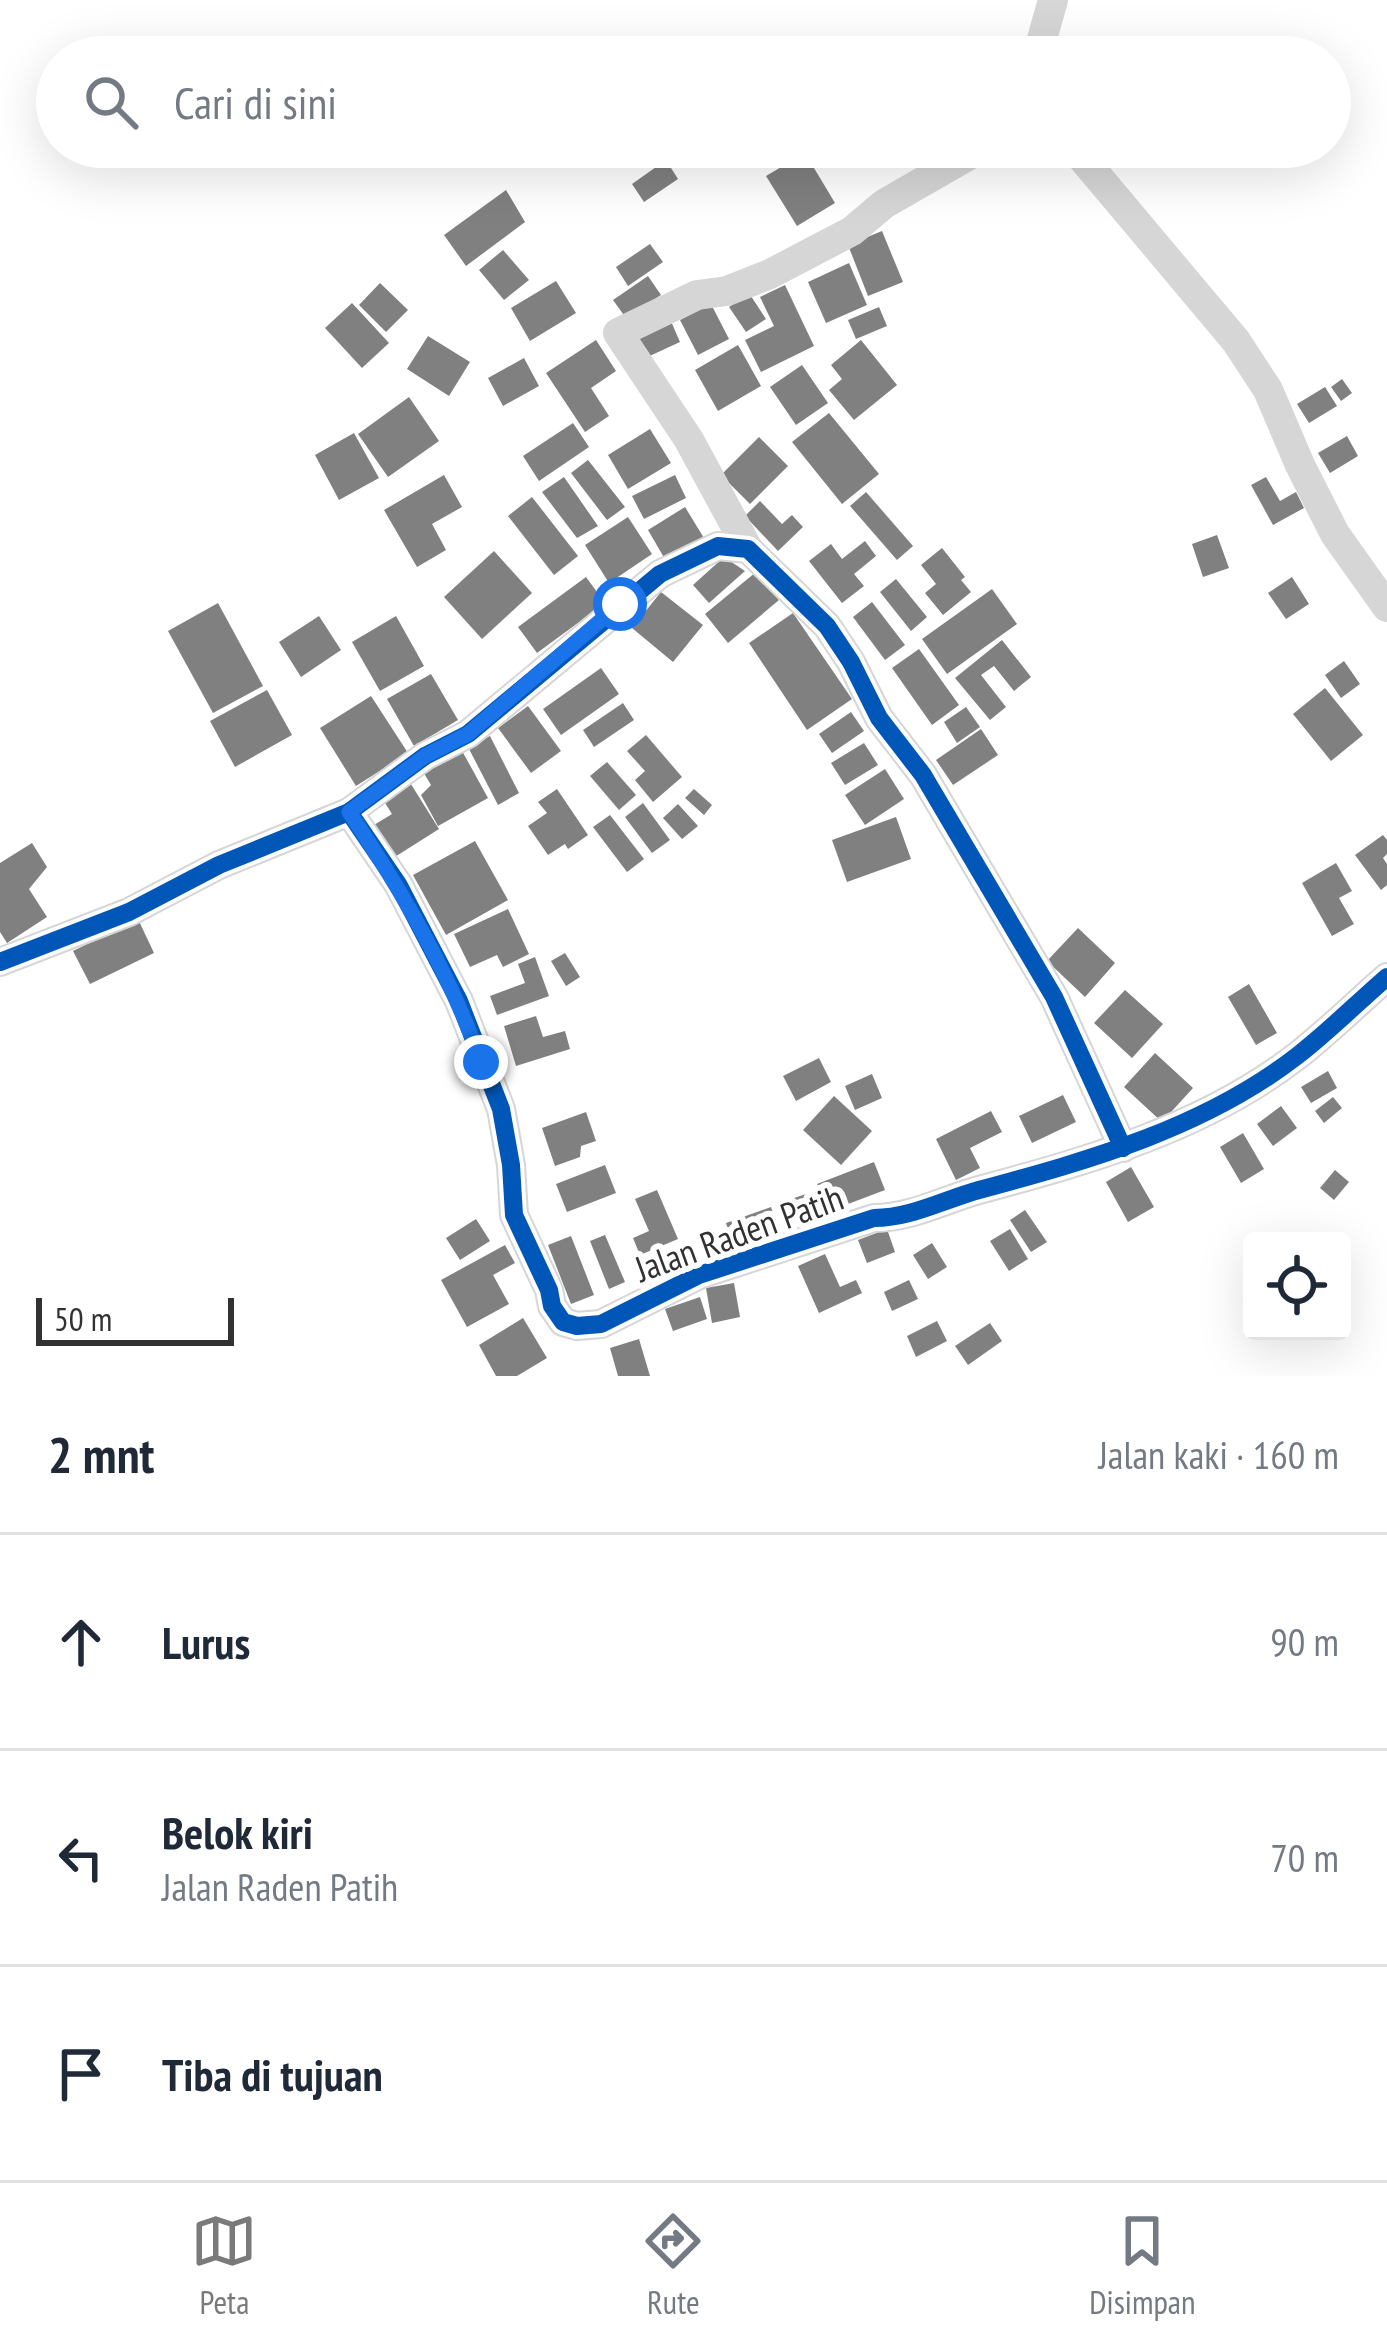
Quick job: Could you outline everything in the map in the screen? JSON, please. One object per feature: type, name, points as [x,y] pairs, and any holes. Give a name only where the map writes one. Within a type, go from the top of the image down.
[{"type":"street","points":[[1043,36],[1053,0]]},
{"type":"street","points":[[947,168],[884,204],[852,231],[770,274],[727,291],[697,295],[618,333],[689,440],[748,549],[827,626],[879,718],[922,775],[1054,997],[1123,1148]]},
{"type":"street","points":[[1091,168],[1236,341],[1268,390],[1335,534],[1387,607]]},
{"type":"street","points":[[0,962],[129,912],[219,866],[349,812],[425,756],[468,734],[660,574],[718,546],[748,549]]},
{"type":"street","name":"Jalan Raden Patih","points":[[349,812],[398,884],[459,1001],[500,1108],[514,1215],[552,1306],[563,1322],[577,1326],[601,1324],[699,1275],[874,1218],[901,1218],[944,1199],[1039,1175],[1194,1119],[1298,1056],[1387,977]]},
{"type":"building","points":[[655,168],[671,168],[678,179],[644,202],[632,184]]},
{"type":"building","points":[[780,168],[814,168],[835,203],[797,226],[766,176]]},
{"type":"building","points":[[506,190],[525,222],[466,266],[444,235]]},
{"type":"building","points":[[882,231],[903,282],[868,296],[848,245]]},
{"type":"building","points":[[650,244],[663,262],[628,286],[616,267]]},
{"type":"building","points":[[503,250],[529,280],[504,300],[479,270]]},
{"type":"building","points":[[849,263],[867,305],[826,323],[808,282]]},
{"type":"building","points":[[648,276],[661,295],[626,318],[613,300]]},
{"type":"building","points":[[556,281],[576,313],[530,341],[511,308]]},
{"type":"building","points":[[380,283],[408,310],[386,332],[359,305]]},
{"type":"building","points":[[785,285],[814,346],[761,372],[745,340],[774,326],[760,297]]},
{"type":"building","points":[[749,293],[766,319],[746,332],[729,307]]},
{"type":"building","points":[[352,303],[389,343],[362,368],[325,328]]},
{"type":"building","points":[[711,304],[729,339],[698,355],[680,320]]},
{"type":"building","points":[[879,307],[887,326],[856,339],[848,320]]},
{"type":"building","points":[[670,319],[680,342],[641,360],[631,337]]},
{"type":"building","points":[[428,336],[470,362],[449,396],[407,369]]},
{"type":"building","points":[[596,340],[616,371],[591,388],[609,416],[585,432],[546,373]]},
{"type":"building","points":[[861,340],[897,385],[854,420],[829,390],[842,379],[831,365]]},
{"type":"building","points":[[738,345],[761,386],[718,411],[695,370]]},
{"type":"building","points":[[524,358],[539,386],[503,406],[488,378]]},
{"type":"building","points":[[802,365],[828,403],[796,425],[770,387]]},
{"type":"building","points":[[1342,379],[1352,393],[1341,401],[1331,387]]},
{"type":"building","points":[[1325,387],[1337,406],[1309,423],[1297,404]]},
{"type":"building","points":[[409,397],[439,441],[388,477],[358,434]]},
{"type":"building","points":[[829,413],[879,474],[842,504],[792,442]]},
{"type":"building","points":[[573,423],[589,447],[539,481],[523,456]]},
{"type":"building","points":[[650,429],[671,463],[628,489],[608,455]]},
{"type":"building","points":[[354,433],[379,478],[339,500],[315,455]]},
{"type":"building","points":[[1347,436],[1358,456],[1330,473],[1318,453]]},
{"type":"building","points":[[759,437],[788,466],[750,504],[721,475]]},
{"type":"building","points":[[588,460],[625,507],[607,520],[571,473]]},
{"type":"building","points":[[444,475],[462,507],[432,524],[446,550],[417,567],[384,510]]},
{"type":"building","points":[[675,475],[686,498],[644,519],[632,496]]},
{"type":"building","points":[[564,477],[598,526],[577,538],[542,492]]},
{"type":"building","points":[[1266,477],[1280,501],[1296,492],[1304,508],[1273,525],[1251,485]]},
{"type":"building","points":[[866,492],[913,546],[897,560],[850,506]]},
{"type":"building","points":[[532,497],[578,556],[554,575],[508,516]]},
{"type":"building","points":[[760,501],[782,524],[792,515],[803,527],[778,551],[745,516]]},
{"type":"building","points":[[685,507],[704,538],[666,561],[648,530]]},
{"type":"building","points":[[628,517],[652,554],[609,583],[585,545]]},
{"type":"building","points":[[1217,535],[1229,568],[1203,577],[1192,544]]},
{"type":"building","points":[[865,541],[876,556],[854,574],[864,586],[842,603],[809,561],[831,544],[842,559]]},
{"type":"building","points":[[942,548],[971,592],[943,615],[925,593],[936,584],[921,565]]},
{"type":"building","points":[[494,551],[532,593],[482,639],[444,597]]},
{"type":"building","points":[[724,557],[745,571],[709,603],[693,585]]},
{"type":"building","points":[[756,572],[779,600],[728,643],[705,614]]},
{"type":"building","points":[[586,577],[605,603],[537,653],[518,627]]},
{"type":"building","points":[[1292,577],[1309,604],[1286,619],[1268,593]]},
{"type":"building","points":[[896,579],[927,617],[911,631],[880,592]]},
{"type":"building","points":[[992,589],[1017,624],[947,674],[922,639]]},
{"type":"building","points":[[661,592],[703,625],[673,662],[632,628]]},
{"type":"building","points":[[872,602],[905,645],[885,660],[853,617]]},
{"type":"building","points":[[218,603],[263,686],[213,713],[168,631]]},
{"type":"building","points":[[793,613],[852,699],[807,730],[749,643]]},
{"type":"building","points":[[319,616],[341,650],[301,677],[279,642]]},
{"type":"building","points":[[396,616],[424,666],[380,691],[352,642]]},
{"type":"building","points":[[1002,640],[1031,677],[1014,691],[994,666],[981,675],[1006,707],[990,720],[955,678]]},
{"type":"building","points":[[919,649],[959,705],[932,725],[892,668]]},
{"type":"building","points":[[1344,661],[1360,684],[1341,698],[1325,675]]},
{"type":"building","points":[[601,668],[619,694],[561,735],[543,709]]},
{"type":"building","points":[[431,674],[458,720],[414,746],[387,699]]},
{"type":"building","points":[[1325,688],[1363,735],[1331,761],[1293,714]]},
{"type":"building","points":[[267,690],[292,735],[235,767],[210,721]]},
{"type":"building","points":[[371,696],[408,753],[356,786],[320,728]]},
{"type":"building","points":[[623,703],[634,720],[594,747],[583,730]]},
{"type":"building","points":[[528,706],[561,751],[531,773],[498,728]]},
{"type":"building","points":[[966,707],[980,727],[957,743],[944,722]]},
{"type":"building","points":[[851,712],[864,731],[832,753],[819,734]]},
{"type":"building","points":[[981,729],[998,755],[953,785],[936,760]]},
{"type":"building","points":[[646,735],[682,777],[653,802],[635,780],[645,771],[627,751]]},
{"type":"building","points":[[490,736],[519,793],[498,805],[468,747]]},
{"type":"building","points":[[864,743],[878,765],[845,785],[831,763]]},
{"type":"building","points":[[461,749],[488,798],[438,826],[421,795],[431,785],[422,770]]},
{"type":"building","points":[[607,762],[636,795],[619,810],[590,776]]},
{"type":"building","points":[[885,769],[904,799],[865,825],[845,795]]},
{"type":"building","points":[[409,781],[439,829],[390,860],[369,828],[392,814],[382,798]]},
{"type":"building","points":[[557,789],[588,835],[548,855],[528,826],[547,813],[538,802]]},
{"type":"building","points":[[694,789],[712,805],[704,815],[685,798]]},
{"type":"building","points":[[643,803],[670,840],[652,853],[625,817]]},
{"type":"building","points":[[678,804],[698,826],[682,839],[663,818]]},
{"type":"building","points":[[610,815],[644,859],[627,872],[593,827]]},
{"type":"building","points":[[896,817],[911,859],[847,882],[832,840]]},
{"type":"building","points":[[1383,835],[1387,885],[1381,890],[1355,855]]},
{"type":"building","points":[[475,841],[508,900],[446,935],[413,875]]},
{"type":"building","points":[[32,843],[47,867],[29,889],[47,917],[7,943],[0,932],[0,863]]},
{"type":"building","points":[[1336,863],[1352,891],[1339,898],[1354,924],[1332,936],[1302,883]]},
{"type":"building","points":[[508,909],[529,954],[503,967],[497,955],[470,967],[454,934]]},
{"type":"building","points":[[138,919],[154,953],[90,984],[73,951]]},
{"type":"building","points":[[1078,928],[1115,963],[1085,997],[1047,961]]},
{"type":"building","points":[[565,953],[580,977],[566,986],[551,961]]},
{"type":"building","points":[[535,957],[549,996],[497,1015],[490,996],[525,983],[518,964]]},
{"type":"building","points":[[1249,984],[1277,1033],[1256,1045],[1228,997]]},
{"type":"building","points":[[1125,990],[1163,1024],[1132,1058],[1094,1023]]},
{"type":"building","points":[[536,1016],[543,1037],[565,1031],[570,1049],[516,1066],[504,1026]]},
{"type":"building","points":[[1155,1053],[1193,1088],[1162,1122],[1124,1087]]},
{"type":"building","points":[[819,1058],[831,1082],[796,1101],[783,1076]]},
{"type":"building","points":[[1328,1071],[1337,1088],[1311,1103],[1301,1087]]},
{"type":"building","points":[[872,1074],[882,1098],[855,1110],[845,1086]]},
{"type":"building","points":[[1063,1095],[1076,1122],[1032,1143],[1019,1116]]},
{"type":"building","points":[[834,1096],[872,1131],[841,1165],[803,1130]]},
{"type":"building","points":[[1333,1097],[1342,1108],[1324,1123],[1315,1111]]},
{"type":"building","points":[[1281,1106],[1297,1128],[1273,1146],[1257,1124]]},
{"type":"building","points":[[991,1111],[1002,1132],[970,1148],[980,1168],[956,1180],[936,1139]]},
{"type":"building","points":[[586,1112],[596,1141],[581,1146],[580,1157],[555,1166],[542,1128]]},
{"type":"building","points":[[1243,1133],[1264,1169],[1241,1183],[1220,1147]]},
{"type":"building","points":[[874,1162],[885,1190],[827,1212],[817,1184]]},
{"type":"building","points":[[605,1165],[616,1193],[567,1212],[556,1184]]},
{"type":"building","points":[[1131,1167],[1154,1207],[1128,1222],[1106,1182]]},
{"type":"building","points":[[1335,1170],[1349,1182],[1334,1200],[1320,1188]]},
{"type":"building","points":[[657,1190],[678,1239],[640,1255],[633,1238],[649,1231],[635,1199]]},
{"type":"building","points":[[815,1191],[822,1212],[783,1222],[778,1211],[788,1207],[785,1201]]},
{"type":"building","points":[[771,1207],[780,1235],[735,1251],[726,1223]]},
{"type":"building","points":[[1025,1210],[1047,1242],[1031,1252],[1010,1220]]},
{"type":"building","points":[[476,1219],[490,1241],[460,1260],[446,1238]]},
{"type":"building","points":[[887,1229],[895,1252],[867,1263],[858,1240]]},
{"type":"building","points":[[1010,1229],[1028,1259],[1009,1271],[990,1241]]},
{"type":"building","points":[[605,1235],[625,1282],[609,1289],[590,1241]]},
{"type":"building","points":[[571,1236],[594,1295],[571,1304],[548,1245]]},
{"type":"building","points":[[932,1243],[947,1267],[928,1279],[913,1255]]},
{"type":"building","points":[[505,1245],[515,1263],[493,1275],[509,1304],[467,1327],[441,1280]]},
{"type":"building","points":[[825,1254],[840,1287],[856,1280],[862,1293],[819,1313],[798,1266]]},
{"type":"building","points":[[909,1280],[918,1299],[892,1311],[884,1292]]},
{"type":"building","points":[[734,1283],[740,1317],[712,1323],[706,1288]]},
{"type":"building","points":[[700,1297],[707,1319],[673,1331],[665,1309]]},
{"type":"building","points":[[523,1318],[547,1358],[517,1376],[496,1376],[479,1345]]},
{"type":"building","points":[[937,1321],[947,1341],[916,1357],[907,1336]]},
{"type":"building","points":[[990,1323],[1002,1341],[968,1365],[955,1346]]},
{"type":"building","points":[[639,1339],[650,1376],[618,1376],[610,1348]]},
{"type":"cycle path","points":[[349,812],[425,756],[468,734],[660,574],[718,546],[748,549],[827,626],[879,718],[923,775],[1054,997],[1123,1148]]},
{"type":"cycle path","points":[[0,962],[129,912],[219,865],[349,812],[398,884],[459,1001],[501,1109],[514,1215],[552,1306],[563,1322],[577,1326],[601,1324],[699,1275],[874,1218],[914,1212],[1062,1167],[1185,1122],[1297,1056],[1387,977]]},
{"type":"route","points":[[481,1062],[444,968],[398,884],[349,812],[425,756],[468,734],[620,604]]}]
